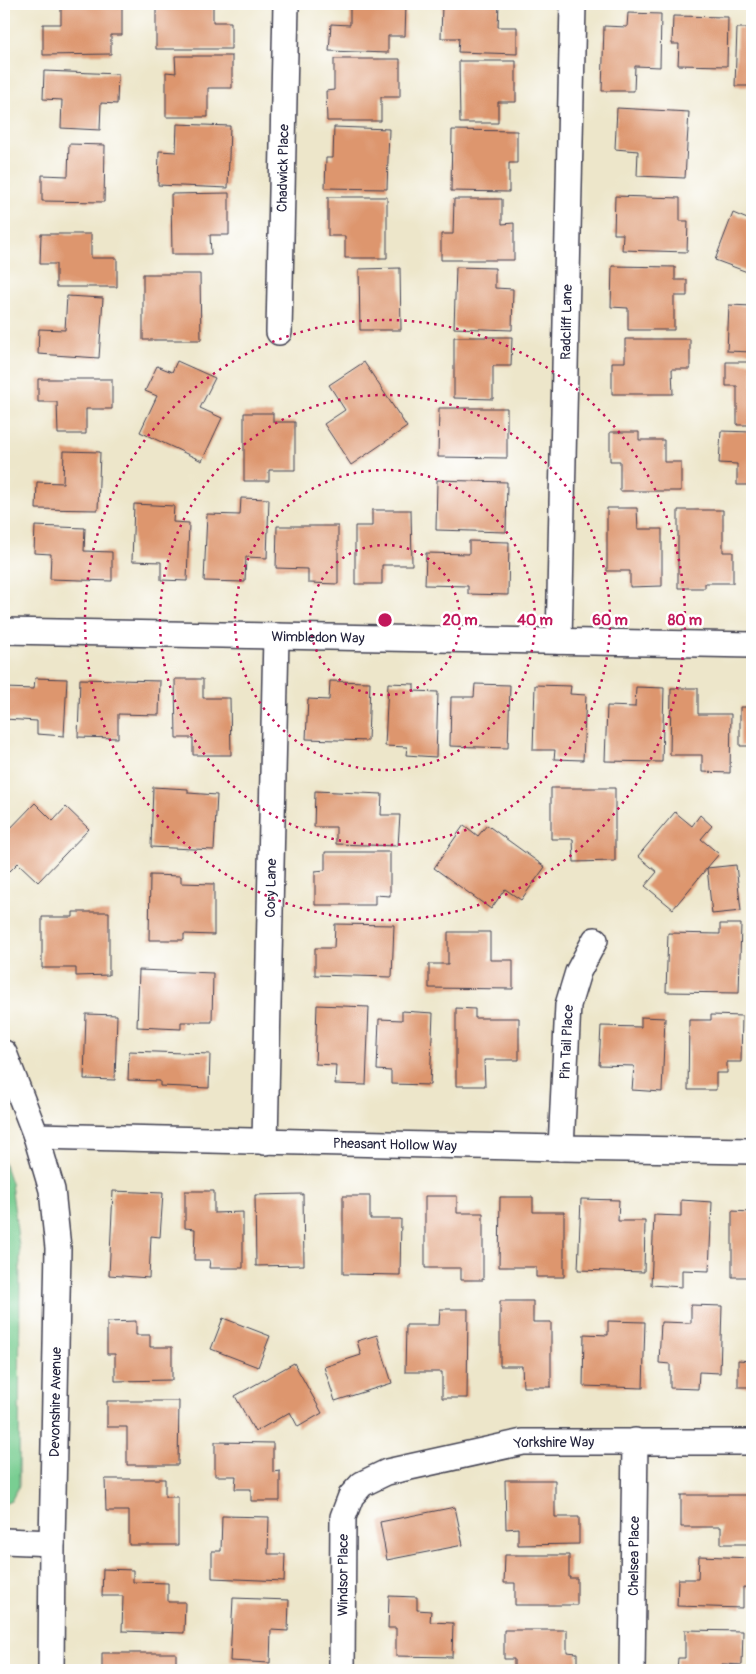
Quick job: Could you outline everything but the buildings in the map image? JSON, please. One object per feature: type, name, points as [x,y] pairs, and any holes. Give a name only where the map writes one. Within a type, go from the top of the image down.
[{"type":"street","name":"Chadwick Place","points":[[279,332],[286,4]]},
{"type":"street","name":"Radcliff Lane","points":[[559,641],[574,4]]},
{"type":"street","name":"Wimbledon Way","points":[[4,631],[752,645]]},
{"type":"street","name":"Cory Lane","points":[[265,1142],[276,636]]},
{"type":"street","name":"Pin Tail Place","points":[[562,1148],[568,1005],[578,972],[595,940]]},
{"type":"street","name":"Devonshire Avenue","points":[[4,1053],[36,1136],[52,1190],[58,1248],[51,1670]]},
{"type":"street","name":"Pheasant Hollow Way","points":[[36,1136],[752,1151]]},
{"type":"street","name":"Chelsea Place","points":[[632,1670],[635,1441]]},
{"type":"street","name":"Yorkshire Way","points":[[362,1484],[388,1472],[523,1442],[752,1442]]},
{"type":"street","name":"Windsor Place","points":[[342,1670],[343,1517],[351,1496],[362,1484]]},
{"type":"street","points":[[4,1541],[52,1543]]},
{"type":"green space","points":[[4,1162],[11,1183],[20,1254],[19,1486],[11,1501],[4,1504]]}]
